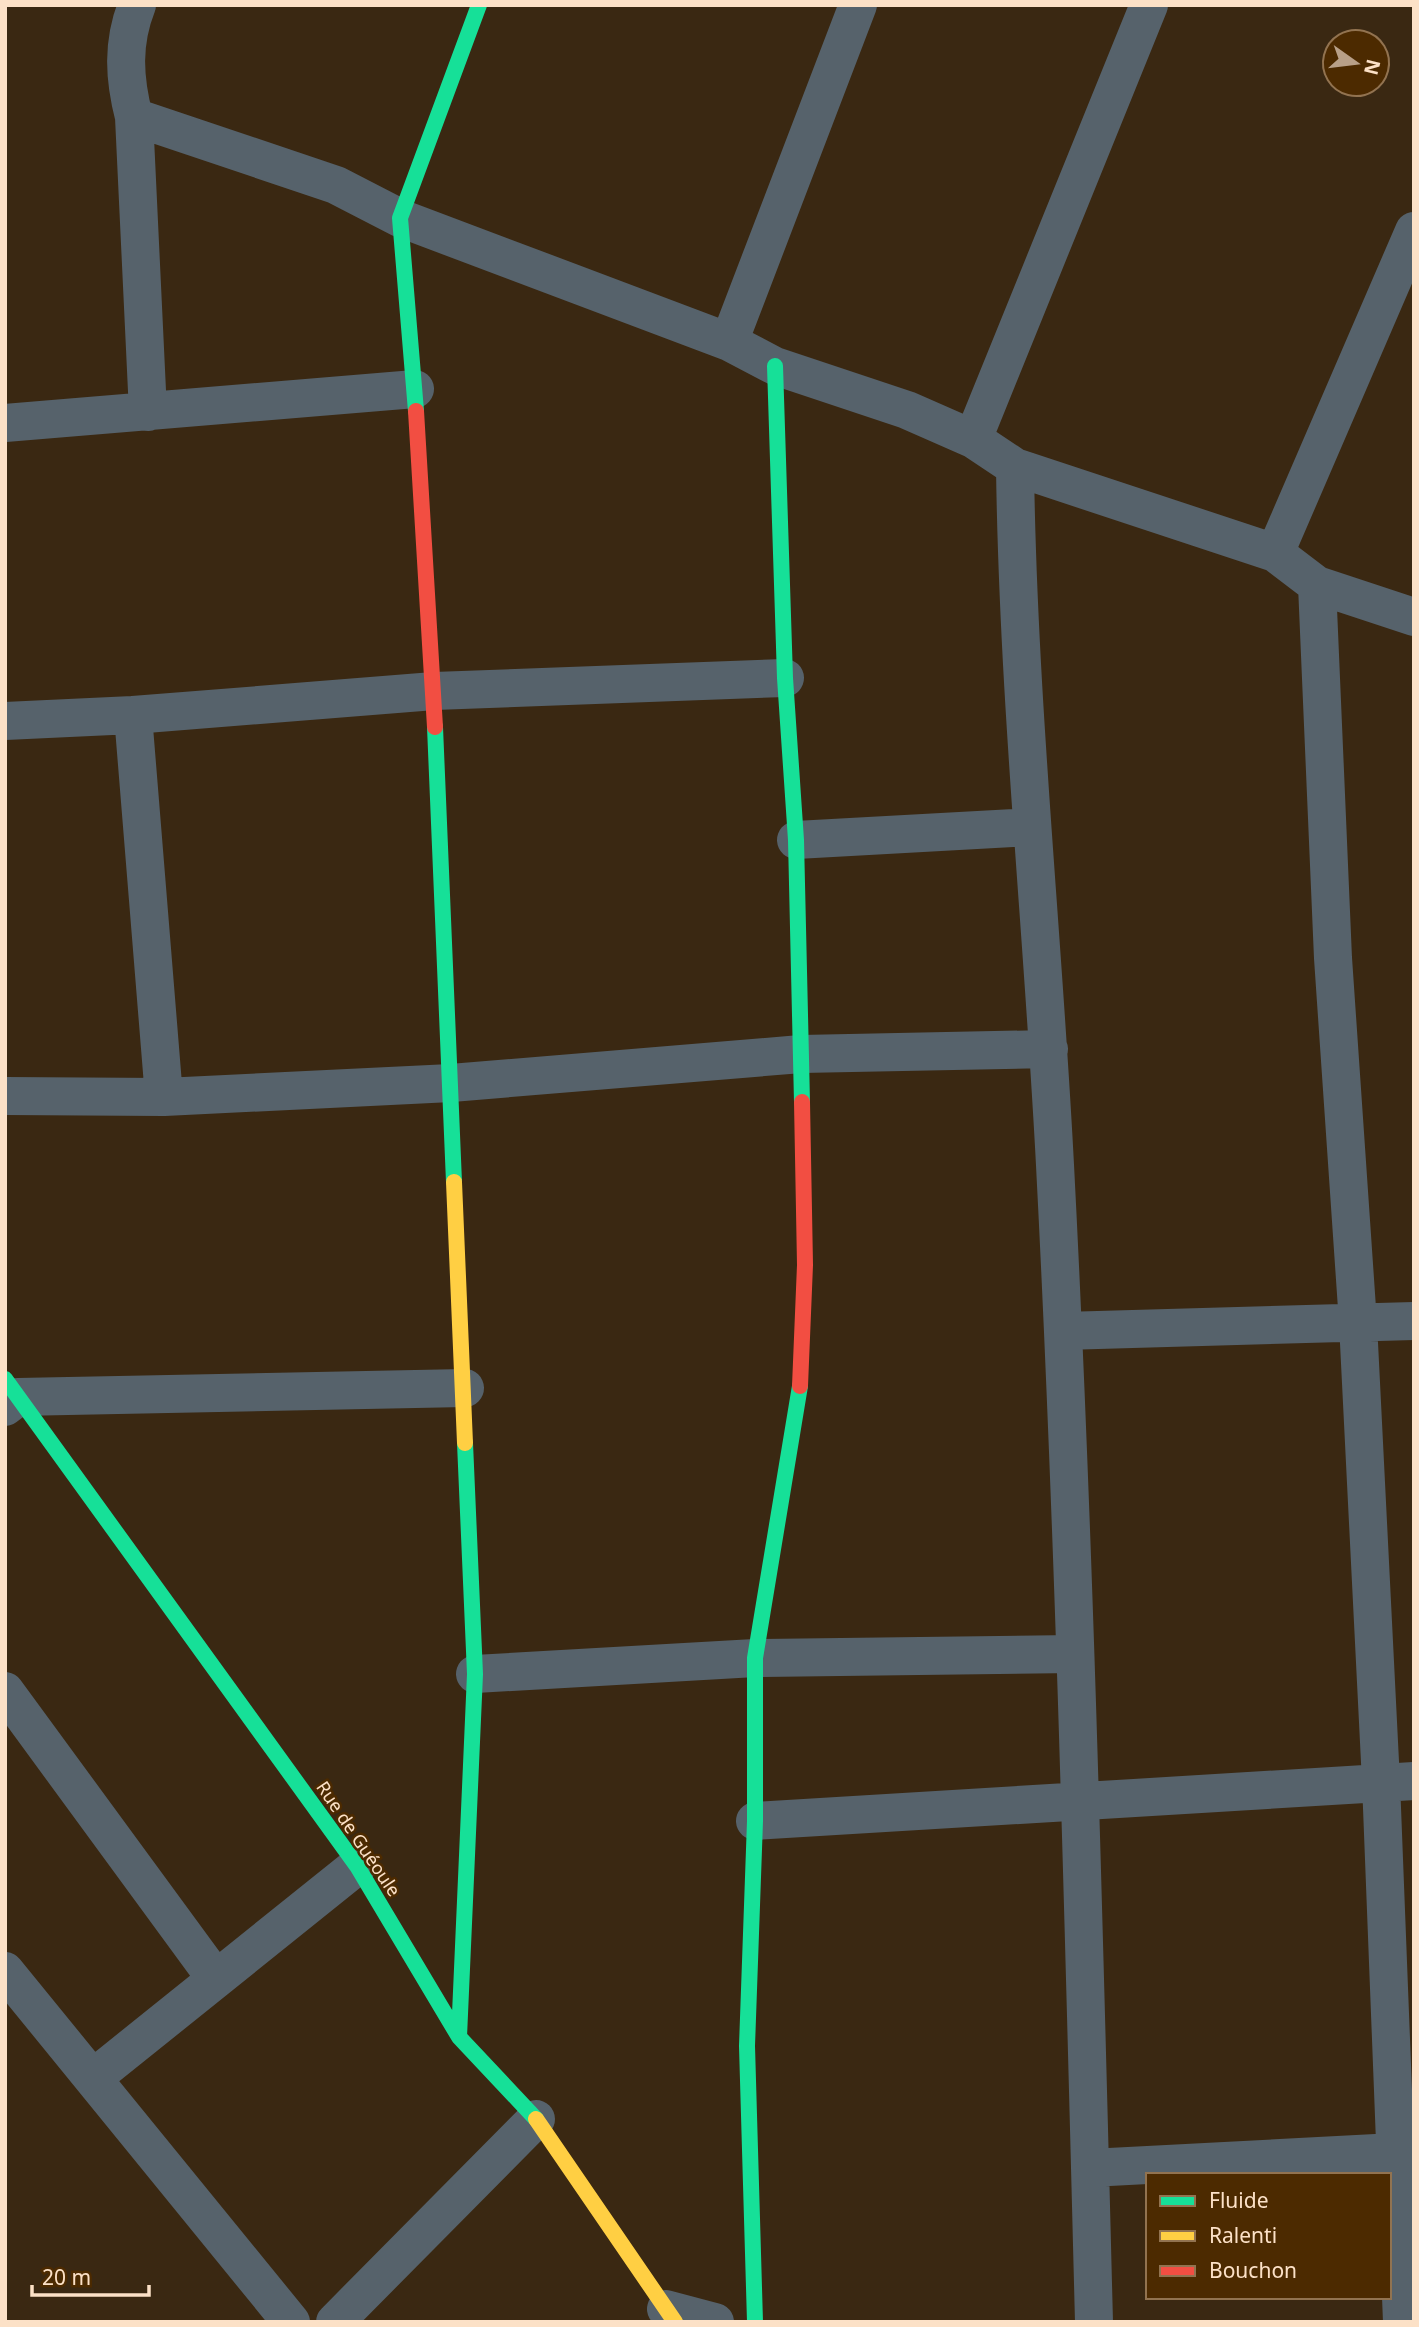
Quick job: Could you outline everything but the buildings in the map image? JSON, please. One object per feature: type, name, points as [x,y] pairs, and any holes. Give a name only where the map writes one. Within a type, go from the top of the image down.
[{"type":"street","points":[[137,5],[130,22],[125,54],[126,85],[135,117],[148,412]]},
{"type":"street","points":[[459,2037],[475,1674],[434,691],[415,389],[400,218],[480,5]]},
{"type":"street","points":[[729,342],[858,5]]},
{"type":"street","points":[[973,439],[1149,5]]},
{"type":"street","points":[[135,117],[336,185],[400,218],[729,342],[775,366],[907,410],[973,439],[1015,467],[1275,553],[1317,585],[1414,617]]},
{"type":"street","points":[[1275,553],[1414,231]]},
{"type":"street","points":[[755,2322],[747,2046],[755,1821],[755,1658],[801,1380],[805,1265],[796,840],[785,678],[775,366]]},
{"type":"street","points":[[5,423],[415,389]]},
{"type":"street","points":[[1015,467],[1017,584],[1030,827],[1049,1049],[1063,1331],[1080,1802],[1094,2322]]},
{"type":"street","points":[[1317,585],[1334,958],[1358,1323],[1398,1782],[1404,2152],[1402,2322]]},
{"type":"street","points":[[5,721],[133,715],[434,691],[785,678]]},
{"type":"street","points":[[133,715],[164,1097]]},
{"type":"street","points":[[796,840],[1030,827]]},
{"type":"street","points":[[5,1096],[164,1097],[452,1083],[802,1054],[1049,1049]]},
{"type":"street","points":[[1063,1331],[1414,1321]]},
{"type":"street","points":[[9,1395],[465,1388]]},
{"type":"street","name":"Rue de Guéoule","points":[[9,1395],[357,1866],[459,2037],[536,2119],[670,2315]]},
{"type":"street","points":[[475,1674],[755,1658],[1074,1654]]},
{"type":"street","points":[[5,1691],[216,1979]]},
{"type":"street","points":[[755,1821],[1398,1782]]},
{"type":"street","points":[[93,2078],[357,1866]]},
{"type":"street","points":[[5,1970],[291,2322]]},
{"type":"street","points":[[335,2322],[536,2119]]},
{"type":"street","points":[[1090,2168],[1404,2152]]},
{"type":"street","points":[[670,2315],[715,2322]]},
{"type":"traffic: fast","points":[[416,411],[400,218],[479,5]]},
{"type":"traffic: fast","points":[[775,366],[785,678],[796,840],[802,1102]]},
{"type":"traffic: fast","points":[[435,727],[454,1182]]},
{"type":"traffic: fast","points":[[5,1379],[357,1866],[459,2037],[536,2119]]},
{"type":"traffic: fast","points":[[755,2322],[747,2046],[755,1821],[755,1658],[800,1386]]},
{"type":"traffic: fast","points":[[459,2037],[475,1674],[465,1443]]},
{"type":"traffic: slow","points":[[454,1182],[465,1443]]},
{"type":"traffic: slow","points":[[536,2119],[675,2322]]},
{"type":"traffic: jam","points":[[416,411],[435,727]]},
{"type":"traffic: jam","points":[[800,1386],[805,1265],[802,1102]]}]
